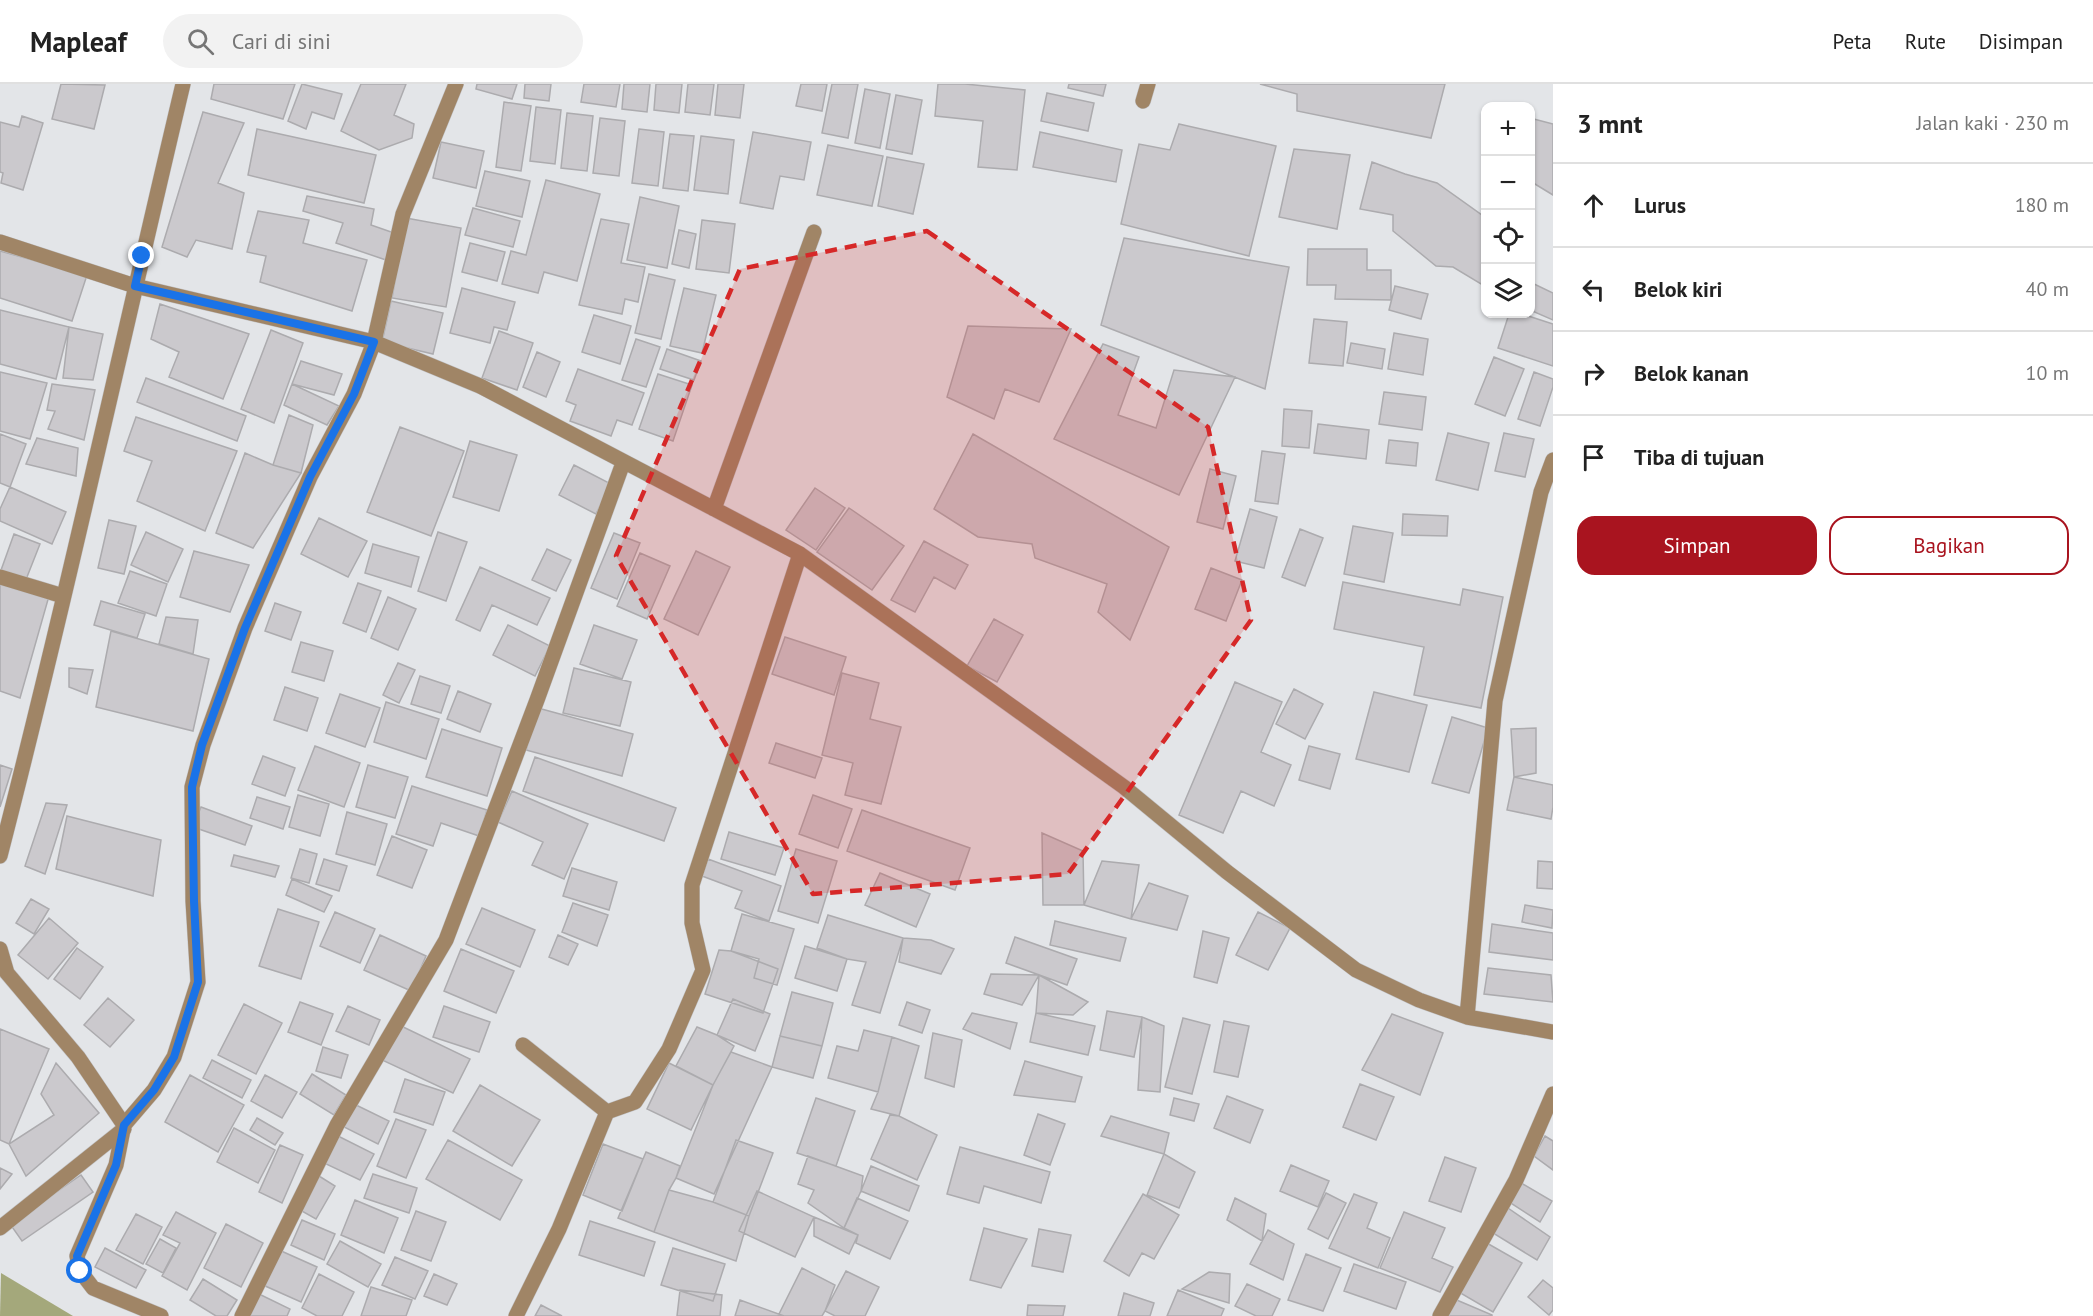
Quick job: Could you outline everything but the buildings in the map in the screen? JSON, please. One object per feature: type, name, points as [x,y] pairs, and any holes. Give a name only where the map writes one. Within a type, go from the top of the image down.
[{"type":"street","points":[[0,856],[4,822],[63,596],[183,84]]},
{"type":"street","points":[[0,1228],[122,1122],[154,1090],[174,1057],[198,982],[192,787],[202,745],[245,628],[310,477],[354,394],[374,342],[403,214],[456,84]]},
{"type":"street","points":[[1143,101],[1148,84]]},
{"type":"street","points":[[714,509],[814,232]]},
{"type":"street","points":[[0,242],[136,282],[374,342],[480,386],[800,554],[1124,787],[1227,872],[1356,970],[1419,1000],[1467,1017],[1553,1032]]},
{"type":"street","points":[[1467,1017],[1495,701],[1541,492],[1553,459]]},
{"type":"street","points":[[242,1316],[337,1125],[446,940],[537,700],[623,463]]},
{"type":"street","points":[[516,1316],[560,1229],[607,1112],[635,1102],[669,1049],[703,970],[692,923],[692,885],[800,554]]},
{"type":"street","points":[[0,578],[63,596]]},
{"type":"street","points":[[0,949],[7,973],[78,1057],[122,1122],[116,1165],[77,1256],[80,1271],[93,1288],[161,1316]]},
{"type":"street","points":[[523,1045],[607,1112]]},
{"type":"street","points":[[1440,1316],[1516,1180],[1553,1094]]},
{"type":"highlighted area","points":[[927,231],[1208,427],[1251,620],[1068,874],[813,894],[616,556],[740,269]]},
{"type":"green space","points":[[1,1273],[73,1316],[0,1316]]},
{"type":"route","points":[[80,1271],[77,1256],[116,1165],[124,1125],[154,1090],[174,1057],[198,982],[192,787],[202,745],[245,628],[310,477],[354,394],[374,342],[135,286],[142,256]]}]
